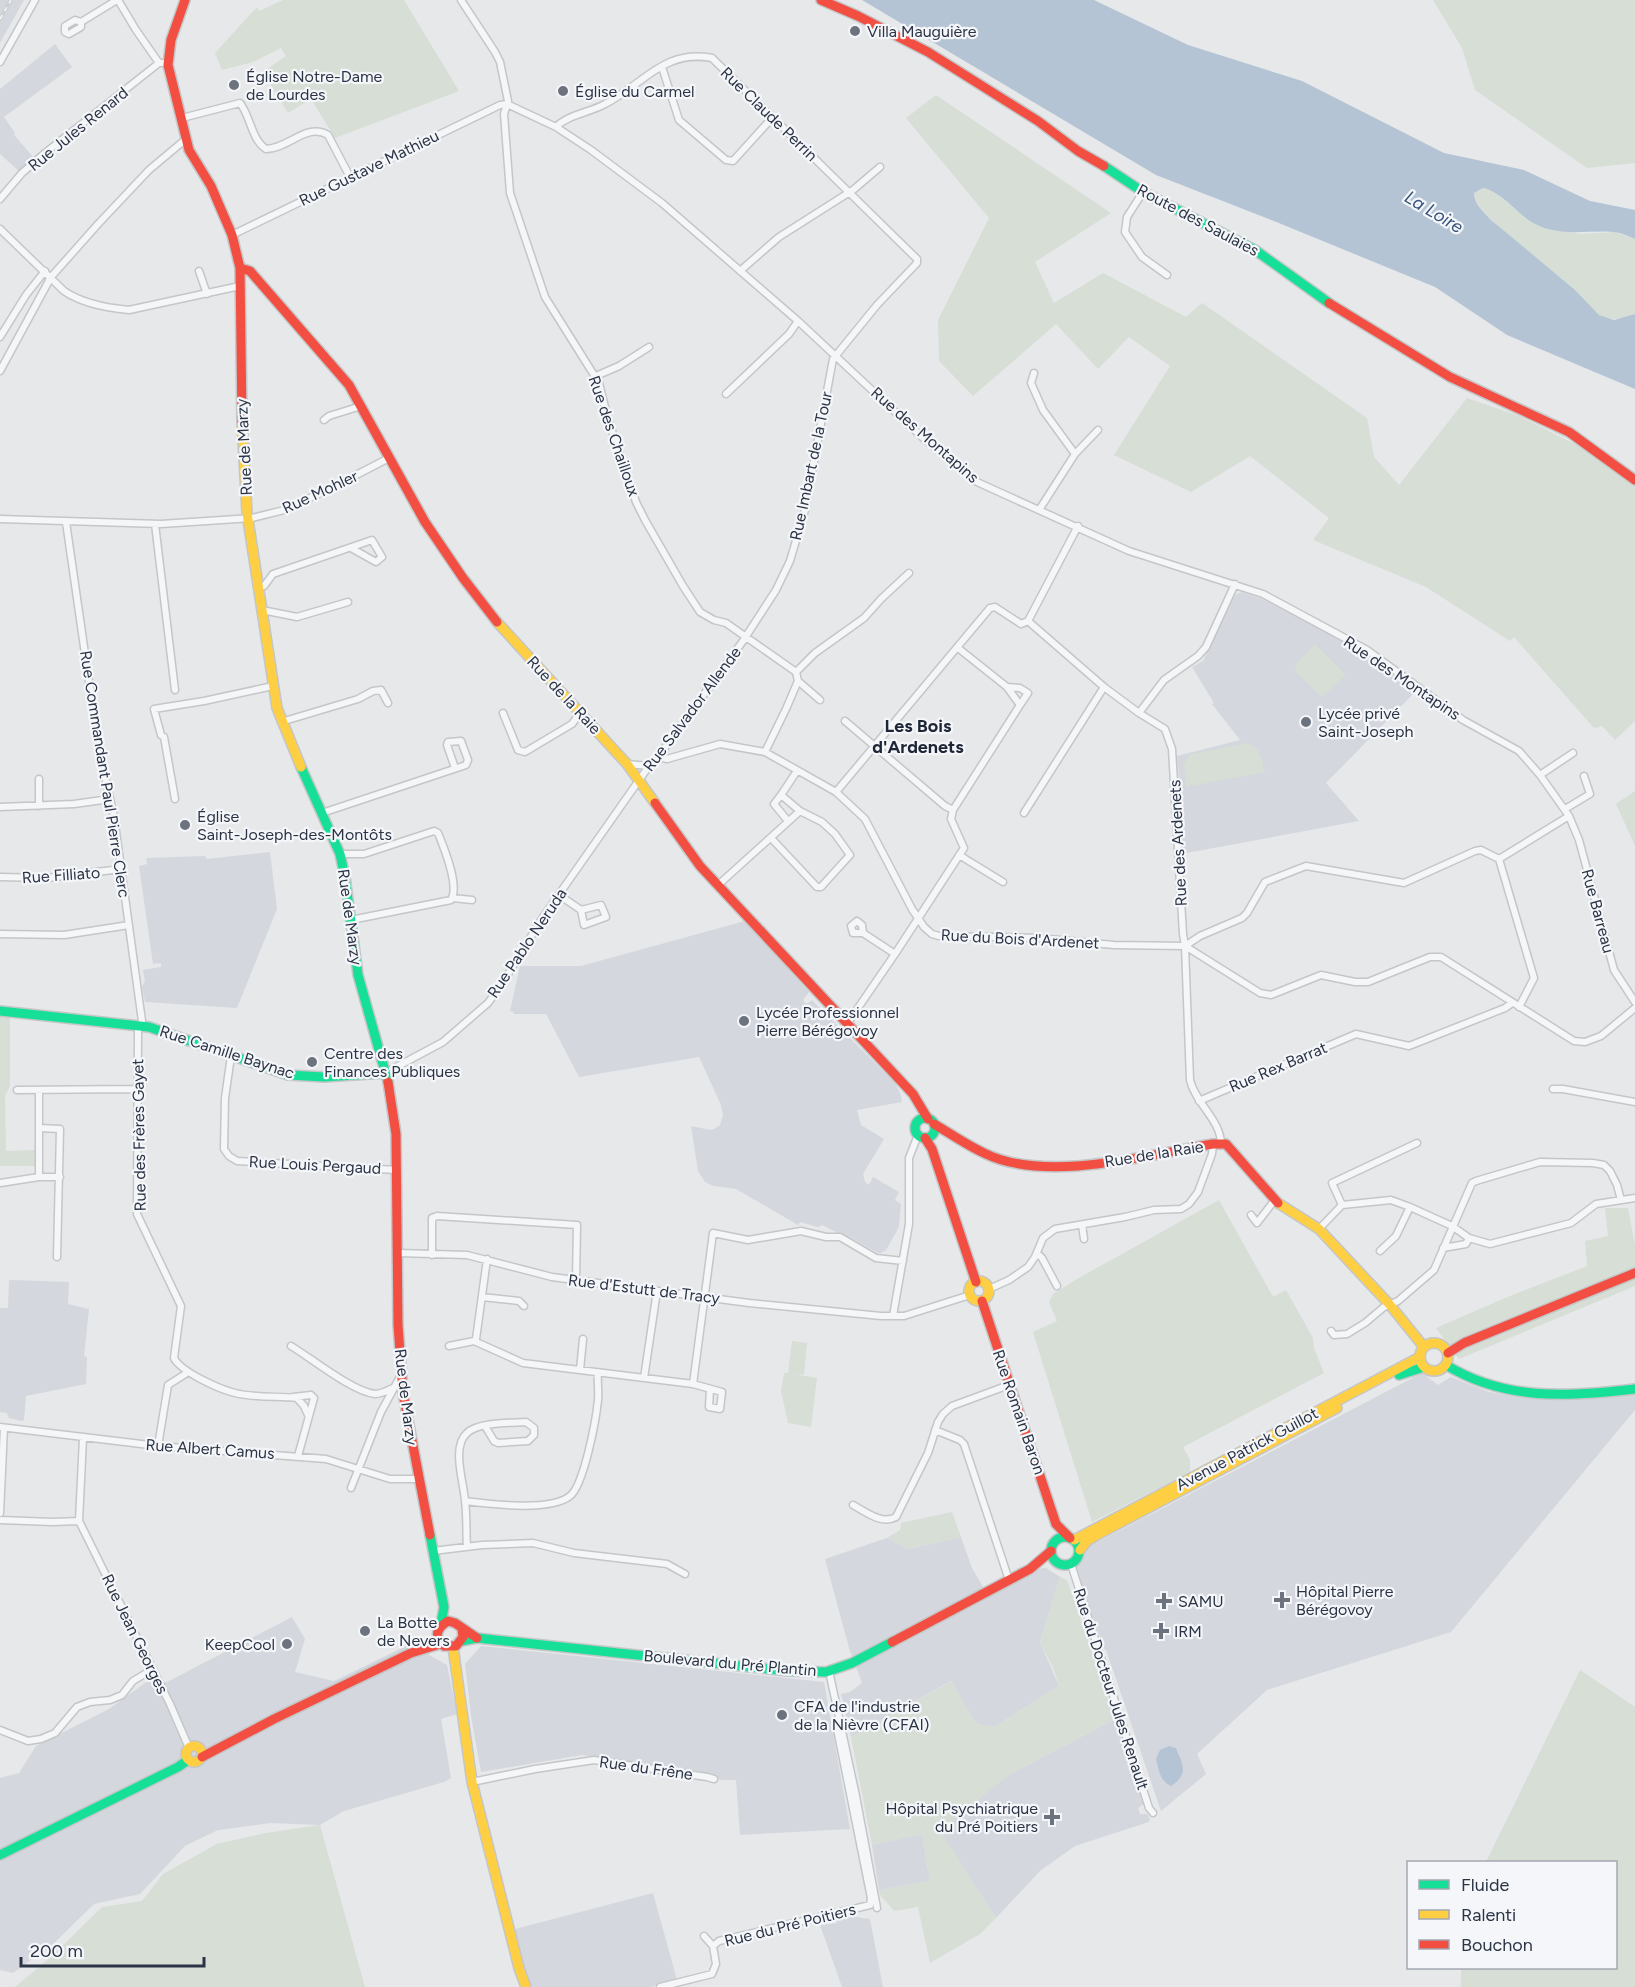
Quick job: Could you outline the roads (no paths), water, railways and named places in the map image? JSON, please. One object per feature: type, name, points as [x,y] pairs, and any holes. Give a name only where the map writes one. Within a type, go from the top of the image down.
[{"type":"street","points":[[0,62],[34,0]]},
{"type":"street","points":[[81,22],[118,0],[136,30],[163,63]]},
{"type":"street","points":[[163,63],[185,0]]},
{"type":"street","points":[[461,0],[499,59],[508,99],[507,104]]},
{"type":"street","name":"Route des Saulaies","points":[[821,0],[928,52],[1038,121],[1078,151],[1090,156],[1143,192],[1255,250],[1340,311],[1450,377],[1569,432],[1635,480]]},
{"type":"street","name":"Rue Claude Perrin","points":[[556,127],[564,119],[595,110],[610,102],[647,74],[679,58],[698,56],[712,58],[917,258],[917,263],[836,355]]},
{"type":"street","name":"Rue de Marzy","points":[[163,63],[182,118],[189,150],[212,186],[232,235],[240,268],[243,460],[248,519],[273,686],[281,722],[340,854],[358,975],[385,1072],[396,1134],[398,1325],[401,1375],[408,1427],[444,1607],[452,1621]]},
{"type":"street","name":"Rue Jules Renard","points":[[0,199],[22,173],[45,153],[163,63]]},
{"type":"street","points":[[662,67],[679,120],[726,160],[732,161],[772,118]]},
{"type":"street","points":[[182,118],[240,103],[257,140],[266,149],[278,147],[314,131],[322,131],[328,135],[350,177]]},
{"type":"street","name":"Rue des Montapins","points":[[507,104],[556,127],[662,203],[836,355],[922,437],[977,482],[1129,551],[1263,594],[1367,650],[1463,720],[1519,751],[1540,775],[1569,816]]},
{"type":"street","name":"Rue Gustave Mathieu","points":[[232,235],[492,109],[507,104]]},
{"type":"street","name":"Rue des Chailloux","points":[[507,104],[504,114],[510,193],[515,209],[545,297],[596,376],[636,502],[645,520],[682,586],[700,612],[714,620],[726,623],[796,672]]},
{"type":"street","points":[[0,371],[51,277],[149,171],[186,139]]},
{"type":"street","points":[[740,271],[779,237],[849,192],[880,167]]},
{"type":"street","points":[[1143,192],[1127,217],[1125,232],[1142,257],[1167,275]]},
{"type":"street","points":[[0,229],[75,299],[112,308],[129,309],[240,286]]},
{"type":"street","name":"Rue de la Raie","points":[[240,268],[250,271],[349,385],[425,522],[463,578],[505,632],[627,765],[700,867],[913,1094],[927,1129],[932,1149]]},
{"type":"street","points":[[0,337],[26,295],[45,271]]},
{"type":"street","points":[[200,271],[207,294]]},
{"type":"street","points":[[726,394],[789,333],[798,321]]},
{"type":"street","points":[[596,376],[619,366],[649,347]]},
{"type":"street","name":"Rue Imbart de la Tour","points":[[746,637],[776,590],[792,557],[805,510],[833,359],[836,355]]},
{"type":"street","points":[[1034,373],[1031,383],[1043,410],[1075,454]]},
{"type":"street","points":[[324,420],[329,416],[361,405]]},
{"type":"street","points":[[1039,510],[1075,454],[1098,430]]},
{"type":"street","name":"Rue Mohler","points":[[0,519],[155,524],[248,519],[284,510],[389,458]]},
{"type":"street","name":"Rue Commandant Paul Pierre Clerc","points":[[66,522],[98,744],[110,799],[121,869],[142,1022],[140,1025]]},
{"type":"street","points":[[155,524],[176,690]]},
{"type":"street","points":[[836,792],[990,608],[995,607],[1021,624],[1028,621],[1078,526]]},
{"type":"street","points":[[258,588],[264,586],[273,574],[372,540],[382,557],[376,562],[351,548]]},
{"type":"street","points":[[765,752],[798,681],[796,672],[815,653],[864,618],[909,573]]},
{"type":"street","points":[[1139,713],[1164,680],[1198,656],[1206,647],[1235,584]]},
{"type":"street","points":[[262,610],[297,617],[348,602]]},
{"type":"street","name":"Rue des Ardenets","points":[[1028,621],[1104,687],[1165,729],[1172,749],[1181,913],[1185,946],[1190,1080],[1192,1090],[1220,1133],[1217,1144]]},
{"type":"street","name":"Rue Salvador Allende","points":[[639,781],[746,637]]},
{"type":"street","points":[[958,648],[1007,687],[1020,705]]},
{"type":"street","points":[[798,681],[820,700]]},
{"type":"street","points":[[175,799],[164,737],[160,735],[154,709],[273,686]]},
{"type":"street","points":[[847,1024],[964,848],[951,819],[953,810],[1028,693],[1020,688],[1007,687]]},
{"type":"street","points":[[1024,813],[1104,687]]},
{"type":"street","points":[[281,722],[358,699],[373,691],[381,690],[388,703]]},
{"type":"street","points":[[503,713],[518,750],[525,752],[572,724],[580,713]]},
{"type":"street","points":[[845,721],[945,806],[953,810]]},
{"type":"street","points":[[322,813],[455,768],[468,763],[461,741],[456,740],[448,742],[447,745],[455,768]]},
{"type":"street","name":"Rue du Bois d'Ardenet","points":[[658,757],[667,759],[720,744],[765,752],[836,792],[865,819],[912,909],[924,927],[932,934],[1038,938],[1114,945],[1185,946]]},
{"type":"street","points":[[1540,775],[1573,753]]},
{"type":"street","points":[[627,765],[649,766]]},
{"type":"street","points":[[788,822],[774,804],[797,771]]},
{"type":"street","points":[[1565,809],[1590,794],[1584,776]]},
{"type":"street","points":[[39,778],[39,806]]},
{"type":"street","name":"Rue Pablo Neruda","points":[[385,1072],[443,1042],[488,1003],[559,895],[639,781]]},
{"type":"street","points":[[771,838],[817,888],[821,887],[850,855],[835,834],[822,822],[800,811],[782,795]]},
{"type":"street","points":[[0,807],[74,804],[110,799]]},
{"type":"street","points":[[717,886],[800,811]]},
{"type":"street","points":[[1499,859],[1569,816]]},
{"type":"street","name":"Rue Barreau","points":[[1569,816],[1579,840],[1614,970],[1635,1002]]},
{"type":"street","points":[[340,854],[364,854],[434,831],[438,833],[451,871],[453,898]]},
{"type":"street","points":[[1519,1007],[1534,978],[1499,859],[1480,850],[1404,883],[1306,866],[1265,882],[1242,918],[1200,936],[1185,946],[1260,993],[1271,995],[1321,975],[1355,982],[1368,982],[1430,957],[1441,957],[1512,1003],[1574,1041],[1585,1042],[1601,1036],[1635,1008]]},
{"type":"street","points":[[959,855],[1003,882]]},
{"type":"street","name":"Rue Filliato","points":[[0,877],[47,878],[121,869]]},
{"type":"street","points":[[559,895],[581,910]]},
{"type":"street","points":[[351,920],[453,898],[472,900]]},
{"type":"street","points":[[0,934],[64,934],[129,925]]},
{"type":"street","points":[[863,933],[895,954]]},
{"type":"street","name":"Rue Rex Barrat","points":[[1199,1101],[1356,1034],[1409,1046],[1505,1008],[1512,1003]]},
{"type":"street","name":"Rue Camille Baynac","points":[[0,1011],[140,1025],[288,1075],[336,1077],[385,1072]]},
{"type":"street","name":"Rue des Frères Gayet","points":[[140,1025],[137,1089],[138,1214],[181,1306],[173,1351],[177,1365],[188,1372]]},
{"type":"street","name":"Rue Louis Pergaud","points":[[231,1056],[225,1098],[224,1138],[224,1149],[229,1156],[237,1161],[396,1170]]},
{"type":"street","points":[[17,1090],[137,1089]]},
{"type":"street","points":[[1553,1089],[1633,1101]]},
{"type":"street","points":[[39,1090],[39,1177]]},
{"type":"street","points":[[39,1128],[60,1129],[57,1257]]},
{"type":"street","points":[[947,1131],[927,1129],[909,1158],[909,1224],[896,1317],[970,1295]]},
{"type":"street","points":[[947,1131],[939,1136],[932,1149],[976,1282]]},
{"type":"street","name":"Rue de la Raie","points":[[947,1131],[996,1158],[1022,1166],[1044,1168],[1083,1166],[1217,1144],[1233,1150],[1274,1201],[1319,1229],[1424,1347]]},
{"type":"street","points":[[1342,1205],[1332,1183],[1417,1143]]},
{"type":"street","points":[[989,1289],[1020,1273],[1032,1263],[1048,1233],[1061,1227],[1125,1218],[1154,1210],[1185,1207],[1198,1192],[1217,1144]]},
{"type":"street","points":[[1331,1331],[1334,1335],[1347,1334],[1398,1301],[1434,1270],[1472,1184],[1540,1162],[1577,1162],[1604,1166],[1613,1175],[1622,1200]]},
{"type":"street","points":[[0,1183],[60,1176]]},
{"type":"street","points":[[1319,1229],[1342,1205],[1391,1200],[1452,1226],[1469,1238],[1490,1244],[1571,1222],[1596,1204],[1635,1198]]},
{"type":"street","points":[[1251,1215],[1257,1223],[1274,1201]]},
{"type":"street","points":[[1380,1251],[1396,1236],[1410,1207]]},
{"type":"street","points":[[432,1255],[432,1218],[437,1215],[577,1226],[576,1280]]},
{"type":"street","points":[[1082,1225],[1084,1239]]},
{"type":"street","points":[[693,1384],[713,1233],[748,1240],[801,1231],[840,1237],[876,1258],[903,1261]]},
{"type":"street","points":[[1443,1248],[1466,1244],[1469,1238]]},
{"type":"street","name":"Rue d'Estutt de Tracy","points":[[398,1253],[467,1255],[552,1277],[819,1311],[896,1317]]},
{"type":"street","points":[[1037,1253],[1058,1286]]},
{"type":"street","points":[[474,1341],[487,1259]]},
{"type":"street","points":[[1446,1350],[1635,1273]]},
{"type":"street","points":[[976,1282],[986,1283],[989,1289],[987,1298],[982,1301],[976,1301],[970,1295],[970,1289],[976,1282]]},
{"type":"street","points":[[644,1378],[657,1291]]},
{"type":"street","points":[[482,1297],[519,1301],[524,1306]]},
{"type":"street","name":"Rue Romain Baron","points":[[982,1301],[1056,1524],[1072,1539]]},
{"type":"street","points":[[580,1370],[583,1339]]},
{"type":"street","points":[[449,1346],[474,1341],[523,1363],[693,1384],[710,1389]]},
{"type":"street","points":[[1434,1343],[1446,1350],[1446,1365],[1441,1370],[1434,1372],[1422,1362],[1424,1347],[1434,1343]]},
{"type":"street","points":[[291,1346],[346,1382],[369,1393],[380,1394],[393,1388]]},
{"type":"street","name":"Avenue Patrick Guillot","points":[[1072,1539],[1422,1362]]},
{"type":"street","name":"Avenue Patrick Guillot","points":[[1080,1550],[1087,1541],[1097,1535],[1422,1362]]},
{"type":"street","points":[[1446,1365],[1486,1386],[1526,1392],[1571,1395],[1635,1389]]},
{"type":"street","points":[[158,1446],[168,1385],[188,1372],[235,1393],[297,1398],[308,1415]]},
{"type":"street","points":[[465,1501],[525,1505],[559,1503],[572,1495],[581,1479],[593,1427],[599,1398],[598,1373]]},
{"type":"street","points":[[351,1488],[387,1400],[401,1375]]},
{"type":"street","points":[[853,1505],[882,1520],[891,1520],[896,1517],[928,1454],[935,1430],[943,1414],[952,1406],[1009,1385]]},
{"type":"street","points":[[380,1394],[387,1400]]},
{"type":"street","points":[[292,1398],[298,1395],[311,1395],[314,1398],[298,1456]]},
{"type":"street","points":[[467,1547],[465,1501],[459,1463],[462,1440],[468,1431],[485,1426],[526,1422],[534,1428],[534,1435],[528,1442],[498,1443],[494,1441],[485,1426]]},
{"type":"street","points":[[0,1513],[2,1427]]},
{"type":"street","name":"Rue Albert Camus","points":[[2,1427],[158,1446],[326,1459],[390,1479],[418,1479]]},
{"type":"street","points":[[935,1430],[960,1440],[964,1444],[1009,1580]]},
{"type":"street","points":[[0,1520],[79,1521],[83,1438]]},
{"type":"street","name":"Rue Jean Georges","points":[[79,1521],[189,1748]]},
{"type":"street","name":"Rue Romain Baron","points":[[1052,1547],[1056,1524]]},
{"type":"street","points":[[1061,1538],[1072,1539],[1080,1550],[1078,1558],[1071,1564],[1059,1564],[1053,1559],[1052,1547],[1061,1538]]},
{"type":"street","points":[[433,1551],[533,1543],[574,1553],[667,1564],[685,1574]]},
{"type":"street","name":"Boulevard du Pré Plantin","points":[[1030,1569],[1052,1547]]},
{"type":"street","name":"Boulevard du Pré Plantin","points":[[457,1644],[477,1638],[788,1671],[829,1671],[852,1663],[1030,1569],[1059,1564]]},
{"type":"street","name":"Rue du Docteur Jules Renault","points":[[1071,1564],[1147,1802],[1153,1813]]},
{"type":"street","name":"Rue de Marzy","points":[[441,1624],[444,1607]]},
{"type":"street","points":[[411,1653],[436,1634],[441,1624],[452,1621],[462,1629],[457,1644],[472,1782],[526,1985]]},
{"type":"street","name":"Boulevard du Pré Plantin","points":[[462,1629],[477,1638]]},
{"type":"street","points":[[436,1634],[440,1644],[448,1648],[457,1644]]},
{"type":"street","points":[[201,1752],[214,1749],[411,1653],[440,1644]]},
{"type":"street","points":[[0,1730],[28,1741],[41,1739],[55,1733],[77,1707],[90,1702],[111,1700],[122,1695],[133,1681],[153,1670]]},
{"type":"street","name":"Rue du Pré Poitiers","points":[[829,1671],[838,1721],[837,1729],[871,1898],[870,1905]]},
{"type":"street","name":"Rue du Pré Poitiers","points":[[660,1987],[712,1974],[716,1964],[713,1946],[719,1941],[870,1905],[878,1908],[842,1728],[838,1721]]},
{"type":"street","points":[[194,1746],[201,1752],[197,1762],[192,1763],[185,1755],[189,1748],[194,1746]]},
{"type":"street","points":[[0,1855],[188,1760]]},
{"type":"street","name":"Rue du Frêne","points":[[472,1782],[535,1768],[594,1760],[714,1779]]},
{"type":"street","points":[[704,1936],[713,1946]]},
{"type":"water","name":"La Loire","points":[[862,0],[1094,0],[1188,45],[1302,81],[1444,153],[1524,170],[1590,201],[1635,210],[1635,239],[1616,232],[1564,232],[1535,224],[1490,190],[1483,188],[1474,193],[1478,204],[1491,220],[1574,289],[1599,315],[1614,320],[1635,314],[1635,389],[1507,335],[1435,287],[1156,175]]},
{"type":"water","points":[[1169,1746],[1176,1748],[1183,1769],[1177,1782],[1171,1786],[1162,1778],[1156,1759],[1160,1750]]},
{"type":"railway","points":[[0,19],[11,0]]},
{"type":"place","name":"Villa Mauguière","points":[[855,31]]},
{"type":"place","name":"Église Notre-Dame de Lourdes","points":[[234,85]]},
{"type":"place","name":"Église du Carmel","points":[[563,91]]},
{"type":"place","name":"Lycée privé Saint-Joseph","points":[[1306,722]]},
{"type":"place","name":"Église Saint-Joseph-des-Montôts","points":[[185,825]]},
{"type":"place","name":"Lycée Professionnel Pierre Bérégovoy","points":[[744,1021]]},
{"type":"place","name":"Centre des Finances Publiques","points":[[312,1062]]},
{"type":"place","name":"Hôpital Pierre Bérégovoy","points":[[1282,1600]]},
{"type":"place","name":"SAMU","points":[[1164,1601]]},
{"type":"place","name":"La Botte de Nevers","points":[[365,1631]]},
{"type":"place","name":"IRM","points":[[1161,1631]]},
{"type":"place","name":"KeepCool","points":[[287,1644]]},
{"type":"place","name":"CFA de l'industrie de la Nièvre (CFAI)","points":[[782,1715]]},
{"type":"place","name":"Hôpital Psychiatrique du Pré Poitiers","points":[[1052,1817]]},
{"type":"district","name":"Les Bois d'Ardenets","points":[[918,736]]}]
